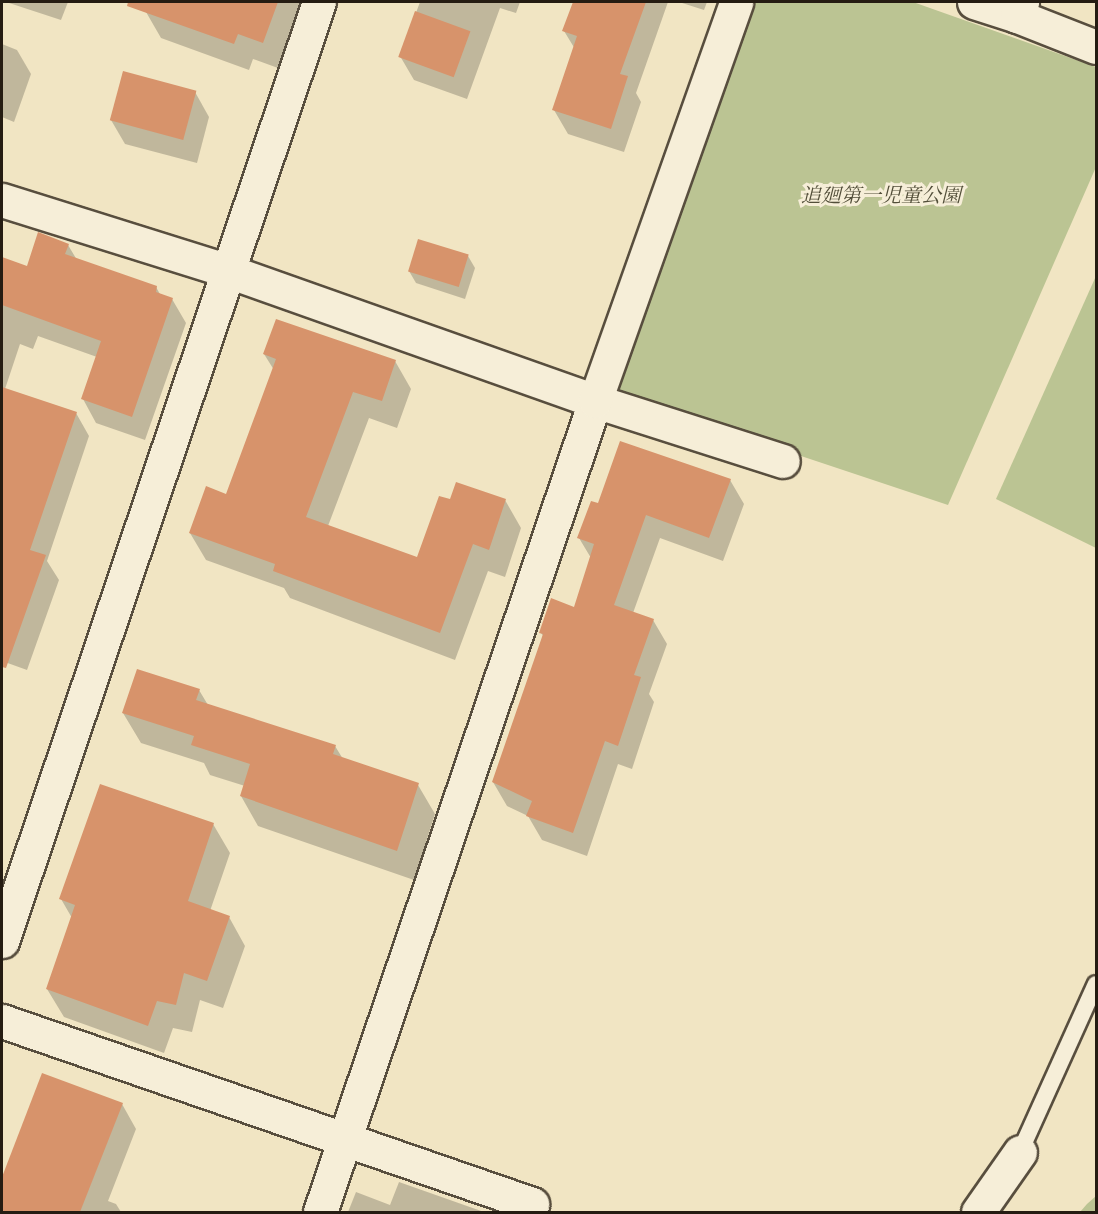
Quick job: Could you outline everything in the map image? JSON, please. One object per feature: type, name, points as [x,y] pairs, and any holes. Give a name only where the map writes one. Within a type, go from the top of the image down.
[{"type":"street","points":[[2,940],[319,2]]},
{"type":"street","points":[[320,1212],[596,401],[736,2]]},
{"type":"street","points":[[974,2],[1019,9],[1096,46]]},
{"type":"street","points":[[2,200],[228,271],[596,401],[783,461]]},
{"type":"street","points":[[2,1021],[532,1204]]},
{"type":"street","points":[[978,1212],[1020,1152]]},
{"type":"lane","points":[[1020,1152],[1096,984]]},
{"type":"green space","name":"追廻第一児童公園","points":[[752,2],[913,2],[1096,67],[1096,167],[948,505],[612,393]]},
{"type":"green space","points":[[1096,276],[1096,548],[996,499]]},
{"type":"green space","points":[[1096,1196],[1096,1212],[1080,1212],[1087,1204]]},
{"type":"building","points":[[128,2],[278,2],[263,43],[238,34],[234,44],[127,6]]},
{"type":"building","points":[[573,2],[646,2],[620,74],[628,76],[611,129],[552,110],[577,36],[562,31]]},
{"type":"building","points":[[415,11],[470,31],[454,77],[398,57]]},
{"type":"building","points":[[123,71],[196,91],[183,140],[110,120]]},
{"type":"building","points":[[38,232],[69,244],[65,254],[157,286],[156,292],[173,298],[132,417],[81,399],[101,341],[2,305],[2,257],[27,266]]},
{"type":"building","points":[[418,239],[469,254],[459,287],[408,272]]},
{"type":"building","points":[[276,319],[396,360],[382,401],[353,392],[306,517],[417,557],[439,496],[450,499],[456,482],[506,499],[489,550],[473,544],[440,633],[273,571],[275,564],[189,533],[206,486],[226,494],[276,359],[263,354]]},
{"type":"building","points":[[2,387],[77,412],[30,550],[46,555],[6,668],[2,667]]},
{"type":"building","points":[[620,441],[731,479],[709,538],[646,515],[614,605],[654,619],[634,675],[641,677],[618,746],[605,741],[573,833],[526,816],[532,801],[492,782],[543,634],[539,633],[551,598],[574,607],[594,544],[577,538],[591,501],[598,503]]},
{"type":"building","points":[[137,669],[200,689],[196,700],[336,745],[333,754],[419,783],[397,851],[240,796],[250,764],[191,745],[194,736],[122,713]]},
{"type":"building","points":[[100,784],[214,823],[188,901],[230,916],[207,981],[184,973],[176,1005],[157,1001],[148,1026],[46,989],[75,905],[59,899]]},
{"type":"building","points":[[42,1073],[123,1103],[80,1212],[2,1212],[2,1177]]}]
